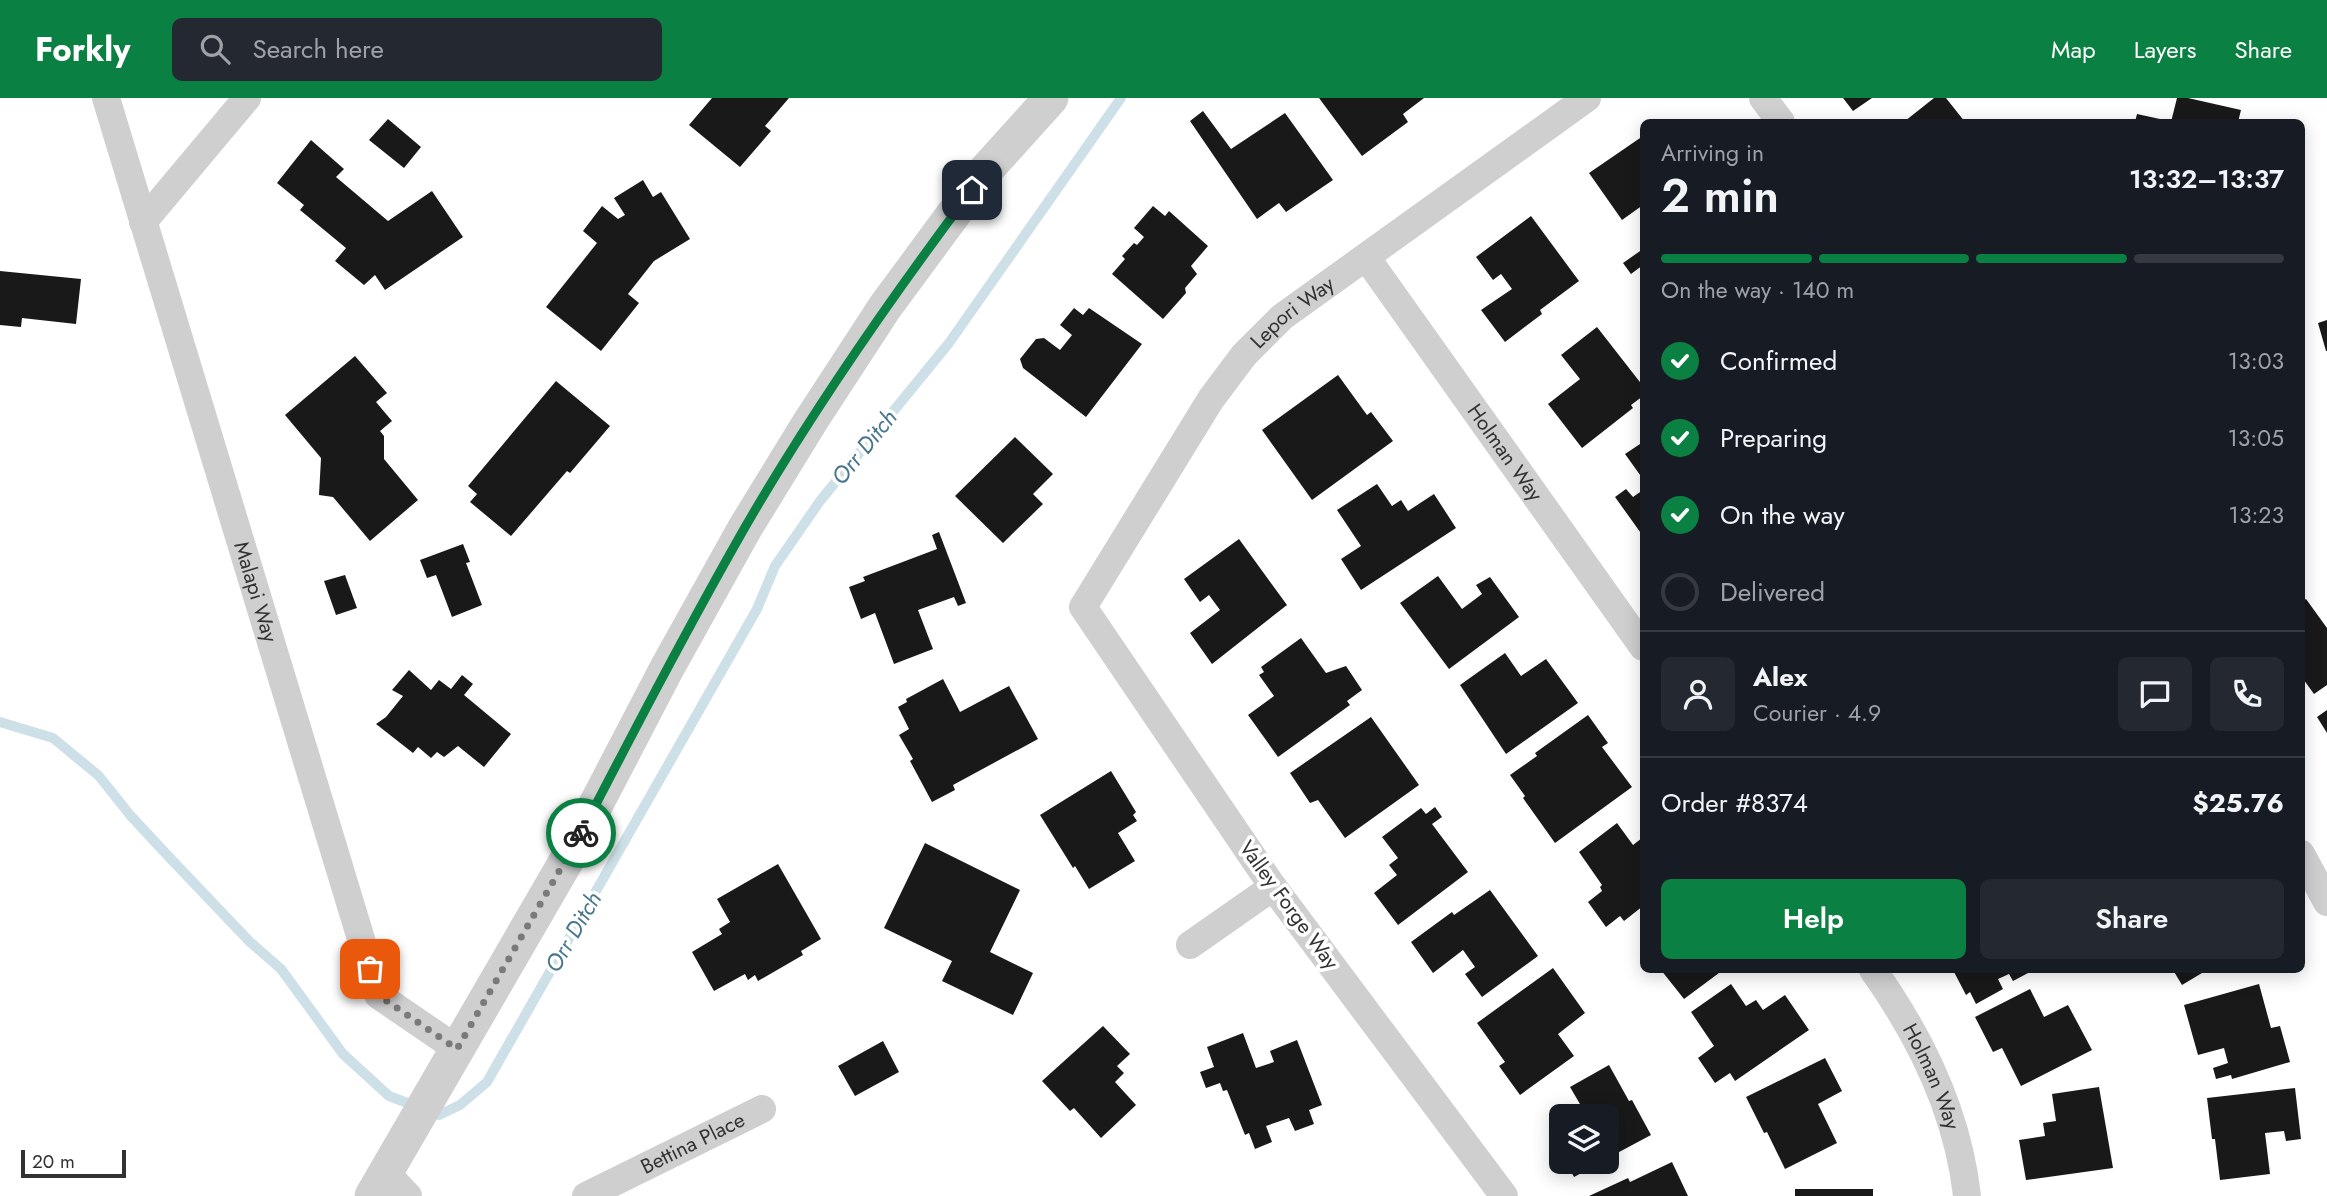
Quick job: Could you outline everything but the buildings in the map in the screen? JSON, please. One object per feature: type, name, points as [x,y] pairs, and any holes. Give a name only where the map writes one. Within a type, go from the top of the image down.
[{"type":"street","name":"Malapi Way","points":[[106,98],[378,995],[457,1049]]},
{"type":"street","points":[[144,222],[247,98]]},
{"type":"street","points":[[389,1188],[457,1049],[568,858],[667,668],[745,528],[885,307],[986,170],[1051,98]]},
{"type":"street","name":"Lepori Way","points":[[1083,607],[1211,399],[1244,355],[1282,317],[1587,98]]},
{"type":"street","points":[[1763,98],[1779,119]]},
{"type":"street","name":"Holman Way","points":[[1366,257],[1640,643]]},
{"type":"street","name":"Valley Forge Way","points":[[1083,607],[1273,887],[1504,1196]]},
{"type":"street","points":[[2305,861],[2327,902]]},
{"type":"street","points":[[1189,944],[1273,887]]},
{"type":"street","name":"Holman Way","points":[[1875,973],[1895,1001],[1926,1057],[1950,1119],[1967,1196]]},
{"type":"street","name":"Bettina Place","points":[[586,1196],[762,1109]]},
{"type":"waterway","name":"Orr Ditch","points":[[0,722],[53,738],[99,776],[169,857],[250,942],[281,969],[343,1054],[389,1096],[439,1115],[460,1105],[487,1082],[757,609],[775,566],[820,501],[949,343],[1121,98]]},
{"type":"way so far","points":[[370,969],[378,995],[457,1049],[581,833]]},
{"type":"route","points":[[581,833],[667,668],[745,528],[885,307],[972,190]]}]
